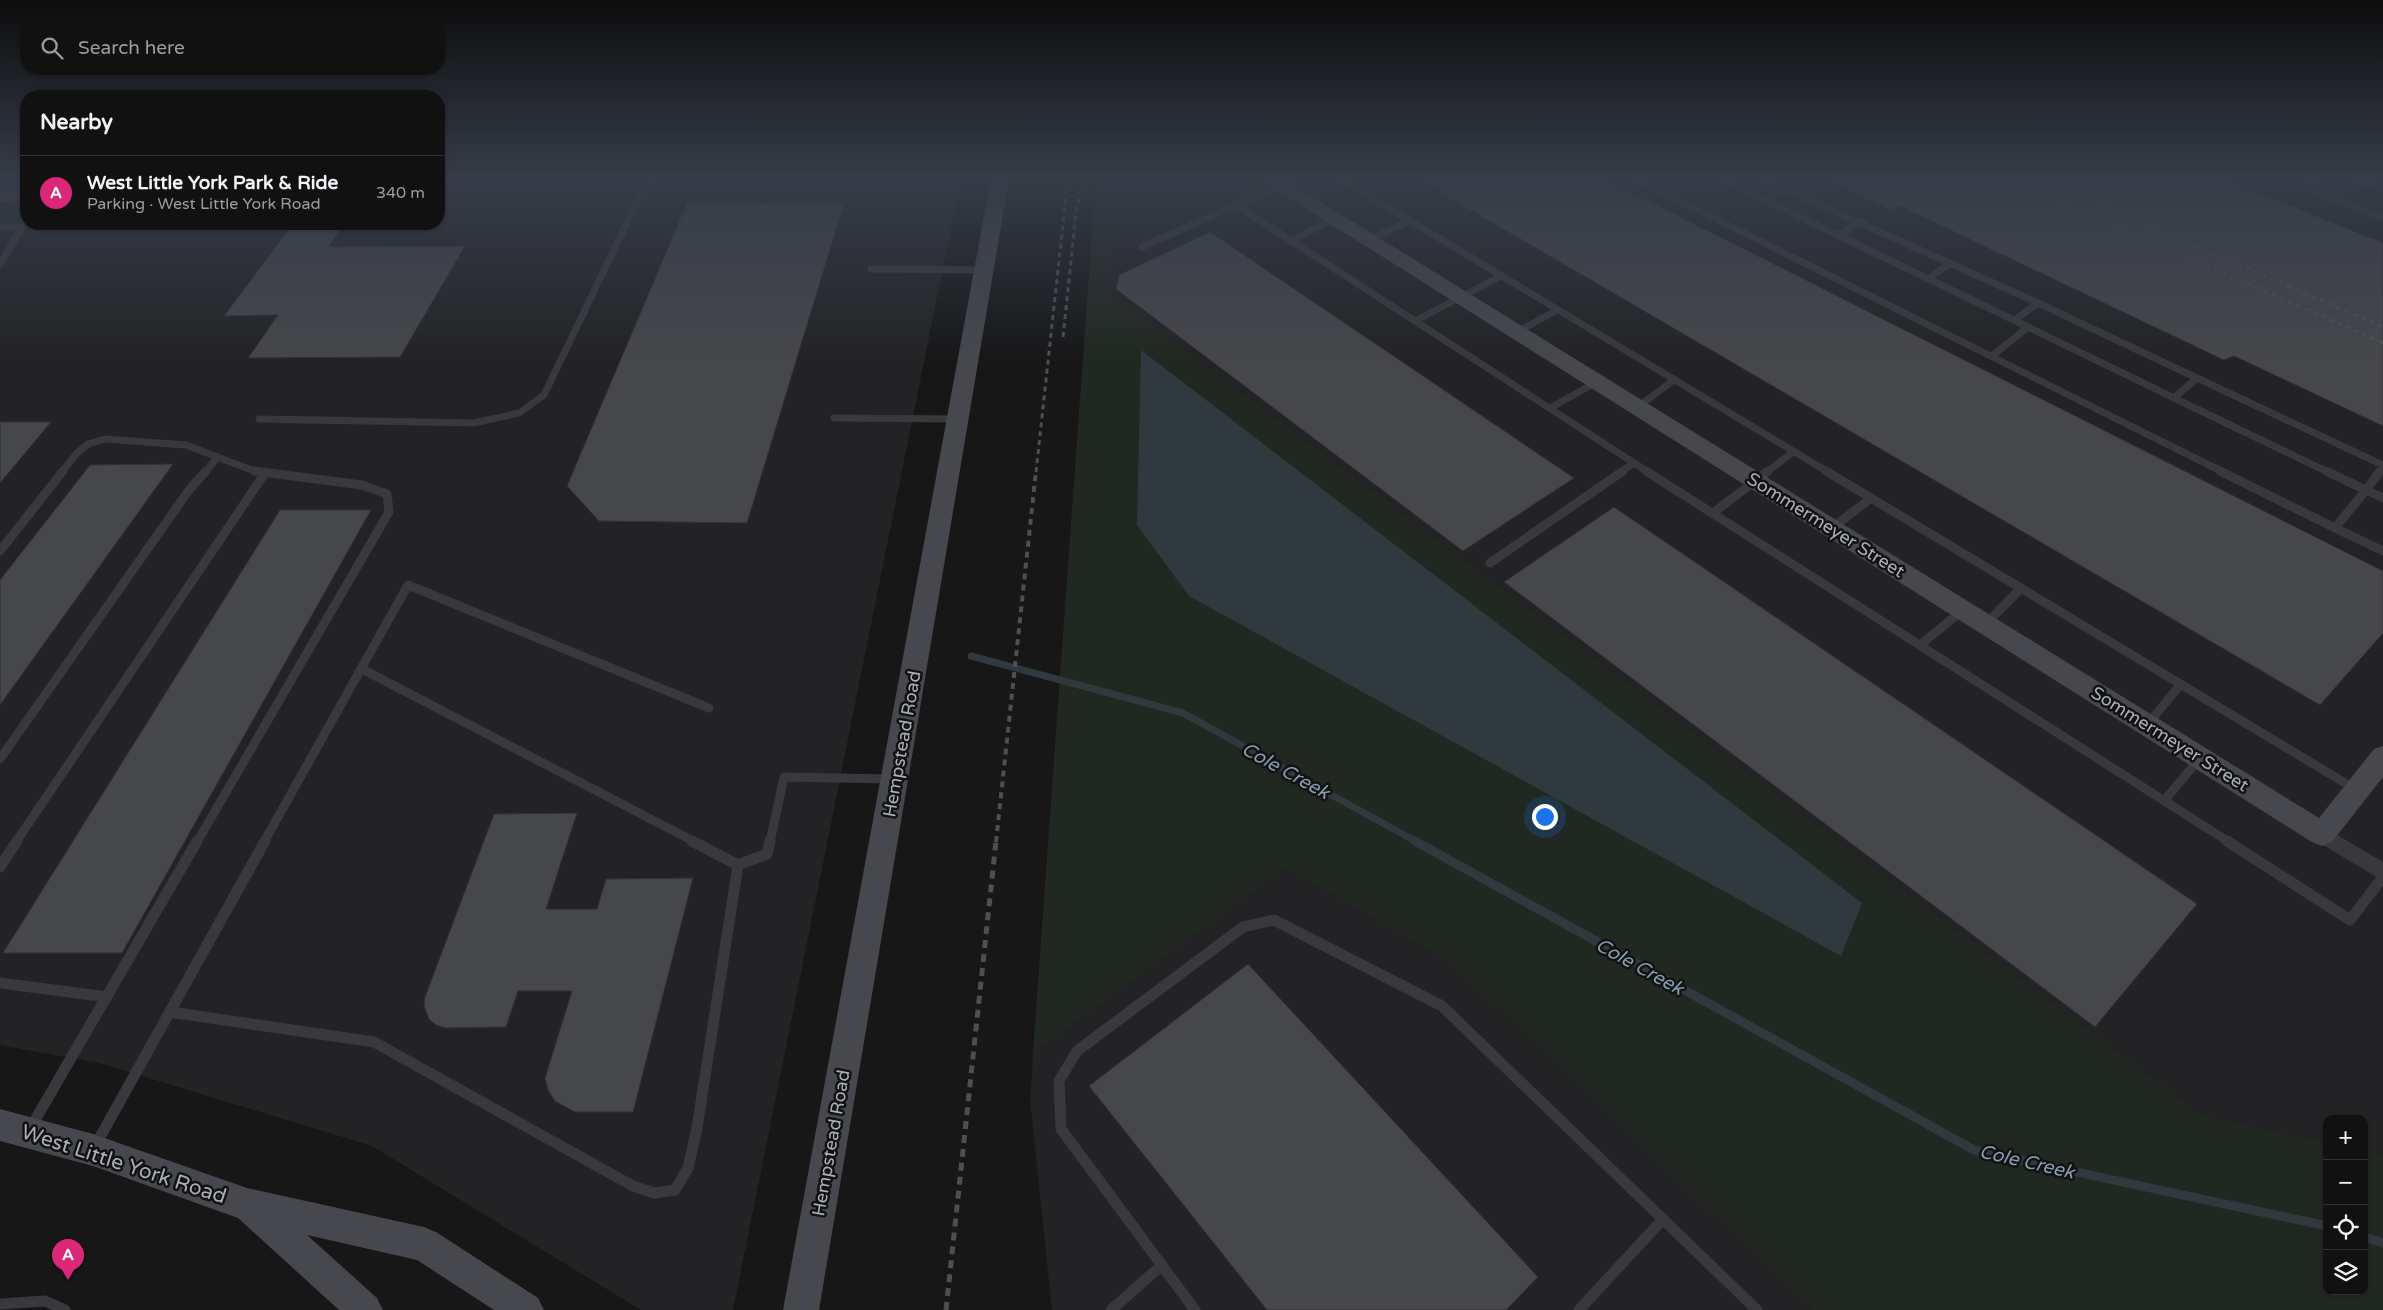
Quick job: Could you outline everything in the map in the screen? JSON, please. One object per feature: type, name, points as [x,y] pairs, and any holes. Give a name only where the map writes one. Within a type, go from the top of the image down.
[{"type":"main road","name":"Hempstead Road","points":[[798,1303],[897,779],[957,419],[991,239]]},
{"type":"main road","name":"Sommermeyer Street","points":[[1369,240],[2322,834]]},
{"type":"main road","points":[[2322,834],[2383,758]]},
{"type":"main road","name":"West Little York Road","points":[[14,1129],[93,1150],[247,1204],[424,1244],[526,1310]]},
{"type":"main road","name":"West Little York Road","points":[[247,1204],[365,1310]]},
{"type":"street","name":"Sommermeyer Street","points":[[2322,834],[2383,872]]},
{"type":"lane","points":[[0,264],[16,239]]},
{"type":"lane","points":[[259,419],[474,423],[519,412],[544,395],[619,239]]},
{"type":"lane","points":[[1142,247],[1160,239]]},
{"type":"lane","points":[[1289,239],[1634,463],[2350,920],[2383,878]]},
{"type":"lane","points":[[1439,239],[2357,790]]},
{"type":"lane","points":[[1757,239],[2383,551]]},
{"type":"lane","points":[[1845,239],[2383,498]]},
{"type":"lane","points":[[1899,239],[2383,466],[2335,528]]},
{"type":"lane","points":[[1928,279],[1950,263]]},
{"type":"lane","points":[[871,269],[986,270]]},
{"type":"lane","points":[[1415,321],[1501,276]]},
{"type":"lane","points":[[2015,320],[2038,303]]},
{"type":"lane","points":[[1517,332],[1557,310]]},
{"type":"lane","points":[[1992,356],[2028,327]]},
{"type":"lane","points":[[2174,398],[2197,378]]},
{"type":"lane","points":[[1638,407],[1674,380]]},
{"type":"lane","points":[[1550,408],[1597,382]]},
{"type":"lane","points":[[834,418],[957,419]]},
{"type":"lane","points":[[0,551],[76,453],[88,444],[105,439],[186,446],[265,473],[362,485],[387,494],[388,512],[107,997],[14,1129]]},
{"type":"lane","points":[[1713,513],[1793,452]]},
{"type":"lane","points":[[0,759],[189,490],[218,457]]},
{"type":"lane","points":[[1490,563],[1634,463]]},
{"type":"lane","points":[[0,867],[265,473]]},
{"type":"lane","points":[[1831,528],[1870,498]]},
{"type":"lane","points":[[93,1150],[408,585],[709,708]]},
{"type":"lane","points":[[1986,624],[2021,588]]},
{"type":"lane","points":[[1920,645],[1963,610]]},
{"type":"lane","points":[[362,669],[738,865],[767,854],[784,777],[897,779]]},
{"type":"lane","points":[[2147,725],[2181,684]]},
{"type":"lane","points":[[2164,801],[2200,758]]},
{"type":"lane","points":[[170,1012],[374,1042],[634,1186],[654,1193],[675,1190],[688,1168],[697,1128],[738,865]]},
{"type":"lane","points":[[1195,1310],[1061,1129],[1059,1081],[1077,1051],[1244,927],[1274,920],[1442,1006],[1757,1310]]},
{"type":"lane","points":[[0,983],[107,997]]},
{"type":"lane","points":[[1579,1310],[1663,1219]]},
{"type":"lane","points":[[1110,1310],[1162,1265]]},
{"type":"lane","points":[[0,1304],[45,1301],[65,1310]]},
{"type":"shaded area","points":[[0,239],[949,239],[733,1310],[641,1310],[372,1146],[99,1063],[0,1045]]},
{"type":"shaded area","points":[[1092,239],[2383,239],[2383,1310],[1052,1310],[1030,1099]]},
{"type":"shaded area","points":[[1092,239],[1117,239],[1109,293],[2202,1116],[2323,1142],[2323,1295],[2368,1295],[2368,1152],[2383,1155],[2383,1310],[1814,1310],[1454,964],[1286,867],[1033,1053]]},
{"type":"shaded area","points":[[1141,350],[1862,903],[1841,956],[1189,596],[1137,525]]},
{"type":"building","points":[[282,239],[334,239],[328,247],[465,246],[400,357],[248,358],[278,315],[224,316]]},
{"type":"building","points":[[672,239],[833,239],[747,523],[599,521],[567,486]]},
{"type":"building","points":[[1195,239],[1221,239],[1574,478],[1463,551],[1116,289],[1119,275]]},
{"type":"building","points":[[1521,239],[1724,239],[2383,571],[2383,633],[2320,705]]},
{"type":"building","points":[[1970,239],[2373,239],[2383,243],[2383,426],[2234,356],[2224,360]]},
{"type":"building","points":[[0,422],[51,422],[0,483]]},
{"type":"building","points":[[173,464],[0,705],[0,580],[90,465]]},
{"type":"building","points":[[1614,507],[2197,904],[2095,1027],[1504,582]]},
{"type":"building","points":[[280,510],[371,510],[122,953],[3,953]]},
{"type":"building","points":[[577,813],[546,909],[597,909],[606,879],[693,878],[633,1112],[575,1112],[555,1101],[548,1090],[545,1078],[572,991],[518,991],[506,1027],[446,1028],[436,1025],[429,1019],[424,1006],[425,997],[494,814]]},
{"type":"building","points":[[1248,964],[1538,1277],[1506,1310],[1267,1310],[1089,1086]]},
{"type":"waterway","name":"Cole Creek","points":[[971,656],[1183,713],[1417,842]]},
{"type":"waterway","name":"Cole Creek","points":[[1415,841],[1974,1150],[2323,1225]]},
{"type":"waterway","name":"Cole Creek","points":[[2368,1238],[2383,1243]]},
{"type":"railway","points":[[1036,472],[1061,239]]},
{"type":"railway","points":[[1063,337],[1073,239]]},
{"type":"railway","points":[[2147,239],[2383,343]]},
{"type":"railway","points":[[2180,239],[2383,327]]},
{"type":"railway","points":[[996,842],[1036,471]]},
{"type":"railway","points":[[946,1310],[996,841]]},
{"type":"place","name":"West Little York Park & Ride","points":[[68,1280]]}]
